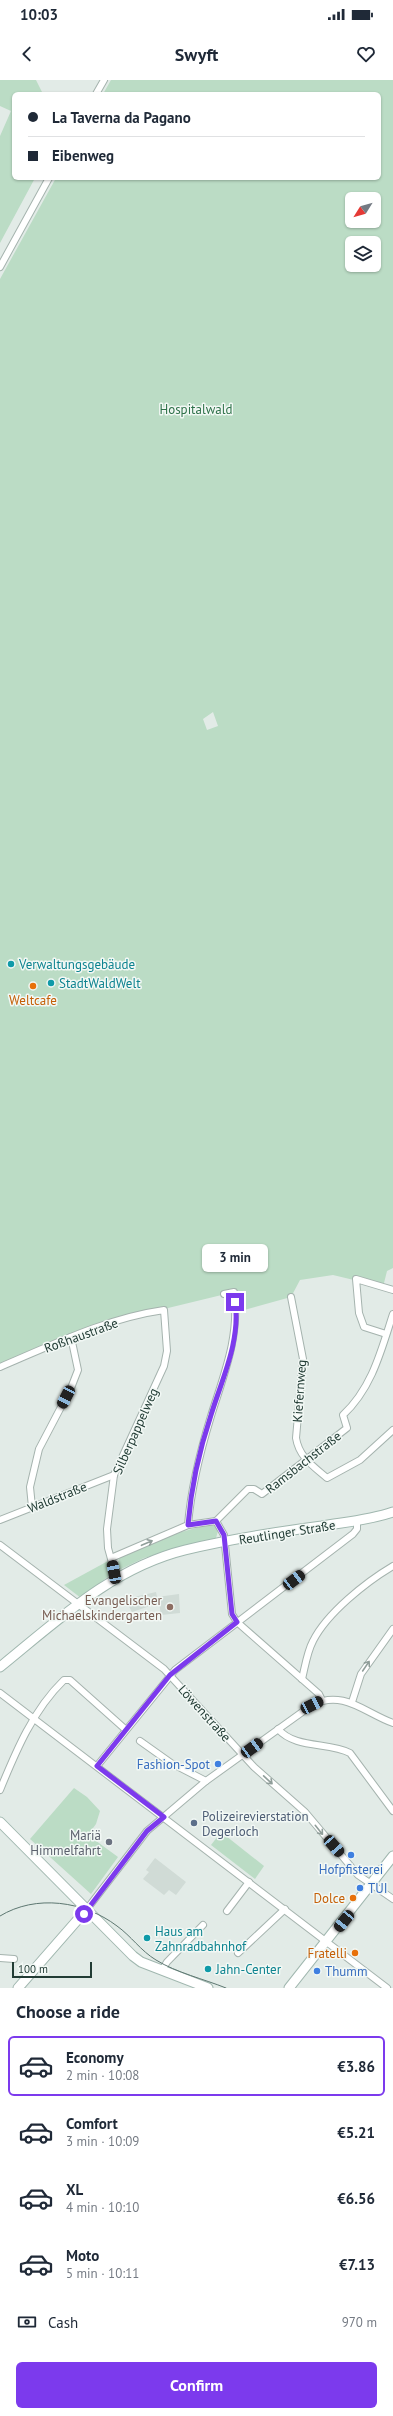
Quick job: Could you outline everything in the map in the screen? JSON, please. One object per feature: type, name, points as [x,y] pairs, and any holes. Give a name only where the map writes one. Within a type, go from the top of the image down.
[{"type":"street","points":[[97,92],[104,80]]},
{"type":"street","points":[[0,267],[48,180]]},
{"type":"street","points":[[386,1334],[364,1327],[359,1313],[356,1279],[393,1290]]},
{"type":"street","points":[[188,1525],[191,1494],[198,1461],[232,1348],[237,1312],[234,1292],[224,1294]]},
{"type":"street","name":"Kiefernweg","points":[[291,1297],[303,1358],[296,1438],[298,1449],[306,1460]]},
{"type":"street","name":"Roßhaustraße","points":[[0,1367],[71,1336],[131,1317],[164,1310]]},
{"type":"street","name":"Silberpappelweg","points":[[116,1577],[111,1558],[107,1529],[114,1475],[164,1366],[167,1351],[164,1310]]},
{"type":"street","name":"Ramsbachstraße","points":[[216,1521],[248,1489],[254,1489],[262,1494],[347,1428],[343,1415],[356,1402],[366,1387],[378,1361],[393,1314]]},
{"type":"street","points":[[32,1507],[30,1487],[38,1448],[68,1394],[78,1370],[71,1336]]},
{"type":"street","points":[[306,1460],[327,1478],[360,1460],[393,1430]]},
{"type":"street","name":"Waldstraße","points":[[0,1520],[114,1475]]},
{"type":"street","name":"Reutlinger Straße","points":[[0,1667],[78,1604],[116,1577],[174,1553],[225,1541],[357,1521],[393,1512]]},
{"type":"street","points":[[111,1558],[188,1525],[216,1521],[224,1533],[232,1614],[237,1622],[302,1679],[322,1700]]},
{"type":"street","points":[[97,1766],[125,1729],[170,1675],[353,1534],[357,1529],[357,1521]]},
{"type":"street","name":"Löwenstraße","points":[[0,1545],[170,1675],[242,1754],[305,1812],[358,1875],[393,1899]]},
{"type":"street","points":[[302,1679],[312,1642],[323,1624],[353,1596],[393,1566]]},
{"type":"street","points":[[352,1702],[361,1674],[393,1629]]},
{"type":"street","points":[[0,1790],[14,1756],[34,1718],[64,1680],[70,1680],[125,1729]]},
{"type":"street","points":[[0,1692],[387,1988]]},
{"type":"street","points":[[18,1988],[87,1909],[147,1831],[206,1781],[242,1754],[322,1700],[335,1698],[352,1702],[393,1723]]},
{"type":"street","points":[[278,1729],[281,1733],[304,1742],[340,1748],[350,1753],[393,1812]]},
{"type":"street","points":[[140,1741],[171,1763],[206,1781]]},
{"type":"street","points":[[0,1822],[133,1956],[162,1970],[208,1988]]},
{"type":"street","points":[[288,1988],[327,1941],[393,1856]]},
{"type":"street","points":[[227,1911],[249,1882]]},
{"type":"street","points":[[238,1953],[285,1909]]},
{"type":"street","points":[[162,1970],[167,1962],[203,1925]]},
{"type":"street","points":[[0,1958],[14,1959]]},
{"type":"shaded area","name":"Evangelischer Michaelskindergarten","points":[[156,1592],[157,1597],[179,1594],[180,1613],[161,1615],[159,1603],[132,1612],[125,1599]]},
{"type":"shaded area","points":[[155,1858],[186,1882],[176,1895],[169,1890],[164,1895],[143,1879],[149,1872],[146,1870]]},
{"type":"green space","points":[[0,80],[36,80],[42,92],[12,92],[12,180],[34,180],[0,243],[0,136],[11,111],[0,106]]},
{"type":"green space","name":"Hospitalwald","points":[[111,80],[393,80],[393,1268],[387,1271],[383,1287],[333,1275],[300,1280],[291,1297],[237,1312],[234,1292],[131,1317],[0,1367],[0,279],[55,180],[381,180],[381,92],[104,92]],"holes":[[[213,712],[218,726],[207,730],[203,719]]]},
{"type":"green space","points":[[210,1524],[215,1526],[218,1531],[216,1538],[144,1558],[119,1570],[117,1567],[119,1559],[122,1556],[167,1536]]},
{"type":"green space","points":[[108,1561],[110,1575],[81,1598],[64,1585]]},
{"type":"green space","points":[[74,1788],[87,1797],[100,1811],[96,1824],[88,1835],[118,1857],[91,1894],[30,1839]]},
{"type":"green space","points":[[221,1832],[264,1866],[255,1879],[211,1845]]},
{"type":"tram line","points":[[0,1916],[14,1909],[29,1905],[60,1903],[75,1906],[104,1917],[164,1965],[226,1988]]},
{"type":"place","name":"Verwaltungsgebäude","points":[[11,964]]},
{"type":"place","name":"StadtWaldWelt","points":[[51,983]]},
{"type":"place","name":"Weltcafe","points":[[33,986]]},
{"type":"place","name":"Evangelischer Michaelskindergarten","points":[[170,1607]]},
{"type":"place","name":"Fashion-Spot","points":[[218,1764]]},
{"type":"place","name":"Polizeirevierstation Degerloch","points":[[194,1823]]},
{"type":"place","name":"Mariä Himmelfahrt","points":[[109,1842]]},
{"type":"place","name":"Hofpfisterei","points":[[351,1855]]},
{"type":"place","name":"TUI","points":[[360,1888]]},
{"type":"place","name":"Dolce","points":[[353,1898]]},
{"type":"place","name":"Haus am Zahnradbahnhof","points":[[147,1938]]},
{"type":"place","name":"Fratelli","points":[[355,1953]]},
{"type":"place","name":"Jahn-Center","points":[[208,1969]]},
{"type":"place","name":"Thumm","points":[[317,1971]]},
{"type":"route","points":[[84,1914],[147,1831],[164,1817],[97,1766],[125,1729],[170,1675],[237,1622],[232,1614],[224,1533],[216,1521],[188,1525],[191,1494],[198,1461],[232,1348],[237,1312],[235,1302]]}]
